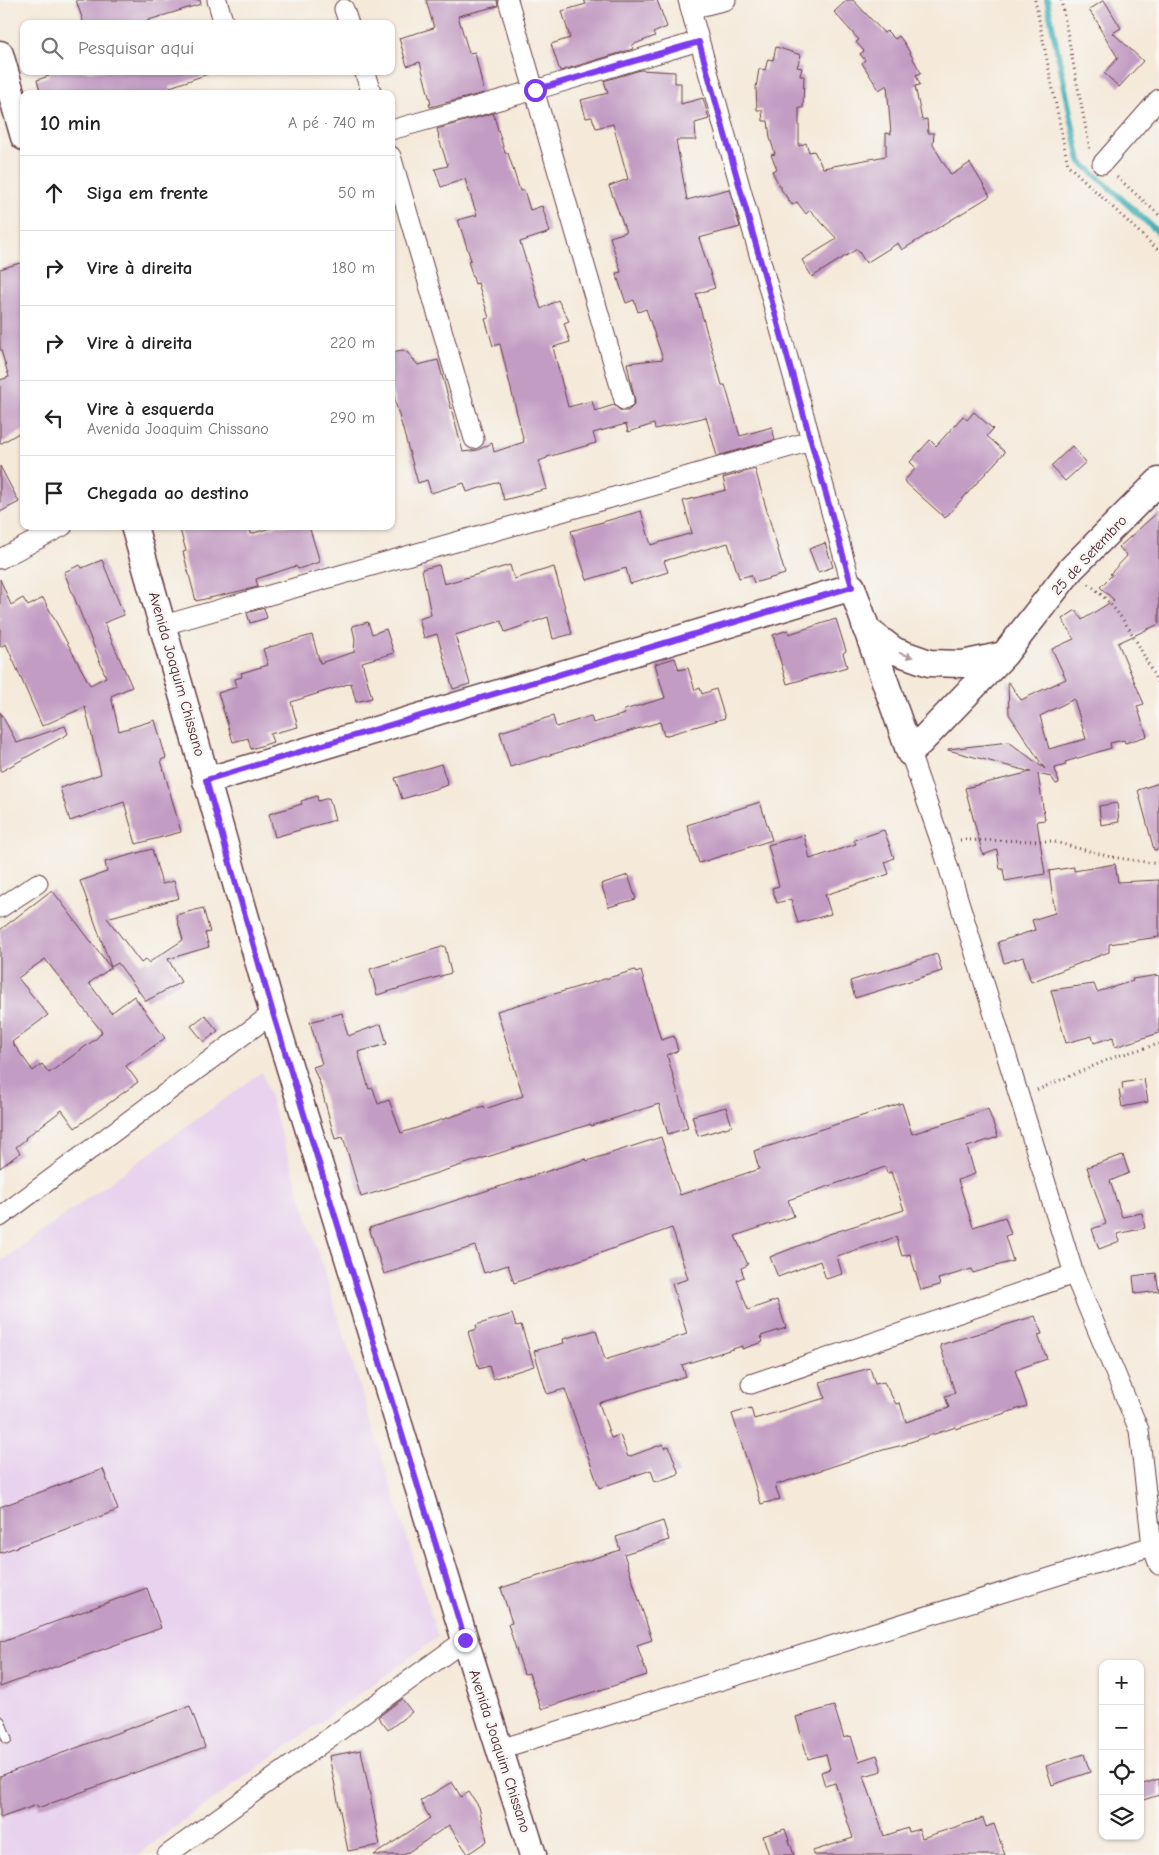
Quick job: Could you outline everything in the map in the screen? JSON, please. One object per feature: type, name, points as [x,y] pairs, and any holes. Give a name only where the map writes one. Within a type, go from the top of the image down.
[{"type":"street","points":[[217,0],[223,20]]},
{"type":"street","points":[[508,0],[624,400]]},
{"type":"street","points":[[726,0],[689,4],[699,42],[852,587],[940,840],[1018,1098],[1074,1274],[1140,1430],[1152,1546],[1159,1565]]},
{"type":"street","points":[[395,129],[699,42]]},
{"type":"street","points":[[0,54],[20,124]]},
{"type":"street","points":[[365,75],[371,90]]},
{"type":"street","points":[[1102,164],[1159,99]]},
{"type":"street","points":[[395,170],[474,439]]},
{"type":"street","points":[[164,625],[811,441]]},
{"type":"street","name":"25 de Setembro","points":[[910,753],[1004,655],[1071,569],[1159,481]]},
{"type":"street","points":[[0,559],[55,530]]},
{"type":"street","name":"Avenida Joaquim Chissano","points":[[135,530],[164,625],[273,1013],[465,1640],[533,1855]]},
{"type":"street","points":[[206,780],[852,587]]},
{"type":"street","points":[[866,629],[895,652],[929,663],[963,664],[1004,655]]},
{"type":"street","points":[[0,908],[38,883]]},
{"type":"street","points":[[0,1217],[273,1013]]},
{"type":"street","points":[[751,1384],[1074,1274]]},
{"type":"street","points":[[500,1749],[1152,1546]]},
{"type":"street","points":[[167,1855],[465,1640]]},
{"type":"lane","points":[[0,1720],[7,1739]]},
{"type":"path","points":[[1035,0],[1068,165],[1159,251]]},
{"type":"path","points":[[1061,0],[1090,153],[1159,215]]},
{"type":"path","points":[[1071,569],[1106,598],[1135,637],[1159,686]]},
{"type":"path","points":[[940,840],[1051,841],[1111,857],[1159,864]]},
{"type":"path","points":[[1018,1098],[1117,1056],[1159,1044]]},
{"type":"shaded area","points":[[262,1072],[438,1637],[137,1855],[0,1855],[0,1262]]},
{"type":"building","points":[[76,0],[200,0],[201,4],[149,20],[83,20]]},
{"type":"building","points":[[426,0],[497,0],[498,6],[458,16],[469,53],[475,52],[484,93],[430,107],[429,104],[431,104],[420,62],[407,66],[399,38],[434,28]]},
{"type":"building","points":[[584,0],[657,0],[667,27],[653,33],[655,36],[632,45],[633,49],[560,71],[551,44],[570,38],[562,11],[586,4]]},
{"type":"building","points":[[847,0],[853,0],[884,33],[887,31],[895,39],[899,36],[905,44],[921,73],[916,75],[920,85],[915,86],[922,120],[927,119],[928,133],[934,133],[933,145],[951,175],[970,163],[990,196],[902,250],[898,243],[866,263],[857,249],[812,277],[802,260],[837,239],[810,210],[806,214],[797,202],[792,205],[781,189],[772,171],[777,169],[771,155],[775,154],[770,138],[768,121],[763,121],[762,110],[757,110],[756,88],[759,69],[765,70],[768,59],[773,60],[776,47],[801,55],[797,67],[802,68],[800,76],[804,76],[803,108],[799,108],[799,146],[806,143],[809,152],[814,151],[823,168],[886,156],[886,133],[891,134],[887,85],[879,90],[862,63],[865,60],[860,54],[864,51],[856,42],[859,40],[834,12]]},
{"type":"building","points":[[1104,0],[1121,28],[1113,33],[1143,61],[1119,87],[1104,73],[1118,58],[1089,10]]},
{"type":"building","points":[[640,70],[675,72],[675,83],[681,83],[681,104],[703,98],[709,119],[695,123],[696,140],[676,140],[687,200],[729,189],[740,227],[699,238],[715,288],[696,294],[722,385],[725,385],[740,436],[772,427],[775,440],[717,456],[706,417],[655,429],[654,424],[628,432],[626,424],[593,433],[596,443],[539,461],[547,489],[504,500],[499,482],[467,492],[464,483],[431,493],[427,480],[418,483],[395,401],[395,352],[397,351],[403,350],[408,353],[418,365],[438,360],[463,452],[478,450],[492,443],[494,452],[524,442],[500,344],[493,346],[485,319],[489,318],[478,283],[475,284],[468,261],[471,260],[458,220],[477,215],[465,179],[441,187],[435,169],[448,166],[437,129],[493,113],[505,153],[508,153],[520,191],[524,190],[530,210],[542,206],[550,232],[520,242],[541,309],[558,300],[569,321],[564,323],[570,342],[553,347],[568,407],[592,401],[595,411],[614,405],[621,411],[628,411],[635,402],[627,363],[663,359],[646,309],[638,312],[634,300],[626,303],[616,273],[621,272],[610,237],[626,232],[609,186],[628,179],[613,124],[596,128],[592,117],[586,118],[581,100],[608,93],[604,81]]},
{"type":"building","points":[[205,75],[170,87],[171,90],[40,90],[37,80],[49,76]]},
{"type":"building","points":[[20,263],[20,432],[0,444],[0,380],[9,377],[0,347],[0,269]]},
{"type":"building","points":[[974,412],[993,429],[987,436],[1005,452],[945,518],[904,481],[916,468],[910,462],[930,440],[936,446],[963,416],[967,420]]},
{"type":"building","points":[[1072,446],[1086,462],[1065,481],[1051,466]]},
{"type":"building","points":[[0,466],[19,502],[0,512]]},
{"type":"building","points":[[755,469],[785,574],[754,583],[751,575],[739,578],[728,543],[664,561],[668,572],[630,584],[626,568],[587,580],[571,531],[641,511],[651,545],[692,533],[683,501],[726,490],[723,478]]},
{"type":"building","points":[[1159,511],[1159,624],[1118,643],[1144,704],[1137,706],[1147,736],[1125,743],[1124,740],[1110,743],[1111,748],[1065,762],[1066,765],[1055,768],[1059,783],[1056,784],[1051,777],[1038,774],[1045,820],[1037,821],[1045,874],[1005,881],[1003,869],[1000,869],[997,850],[983,855],[965,788],[1031,772],[948,749],[1009,742],[1045,769],[1009,714],[1008,681],[1021,700],[1066,679],[1052,649],[1074,639],[1062,619],[1076,610],[1082,620],[1114,600],[1100,587],[1127,556],[1119,547]],"holes":[[[1074,699],[1086,739],[1049,749],[1040,716]]]},
{"type":"building","points":[[180,530],[250,530],[251,534],[264,530],[310,530],[320,562],[298,569],[296,566],[256,579],[258,587],[196,601],[183,552],[186,551]]},
{"type":"building","points":[[825,543],[833,567],[818,572],[809,549]]},
{"type":"building","points":[[102,560],[124,615],[104,623],[132,687],[111,696],[119,731],[155,720],[166,758],[161,760],[181,832],[136,844],[124,802],[70,821],[60,788],[101,774],[85,707],[42,726],[6,644],[0,647],[0,579],[11,605],[23,598],[28,606],[43,598],[90,685],[106,677],[64,572],[80,565],[82,568]]},
{"type":"building","points":[[439,565],[444,584],[510,565],[514,579],[554,567],[572,634],[553,639],[548,617],[505,632],[501,621],[455,635],[470,684],[453,689],[437,634],[424,638],[419,619],[431,615],[422,569]]},
{"type":"building","points":[[264,608],[267,618],[250,623],[247,613]]},
{"type":"building","points":[[836,619],[846,651],[843,653],[847,667],[787,684],[773,635],[788,630],[789,634]]},
{"type":"building","points":[[368,622],[372,634],[386,629],[394,653],[362,662],[372,698],[356,702],[351,683],[291,702],[298,727],[270,734],[273,742],[251,749],[248,738],[233,742],[218,693],[237,687],[235,679],[242,677],[241,673],[268,665],[263,649],[312,635],[320,663],[354,652],[355,639],[352,626]]},
{"type":"building","points":[[675,658],[679,670],[688,668],[695,690],[700,688],[702,694],[716,689],[725,718],[664,736],[660,722],[510,767],[500,732],[553,716],[556,727],[591,716],[593,723],[625,714],[624,710],[665,698],[655,664]]},
{"type":"building","points":[[0,712],[17,743],[65,726],[68,734],[0,772]]},
{"type":"building","points":[[441,764],[448,785],[402,799],[395,778]]},
{"type":"building","points":[[1159,783],[1159,849],[1154,850],[1138,790]]},
{"type":"building","points":[[317,796],[318,801],[329,798],[335,820],[275,837],[269,814],[302,804],[301,801]]},
{"type":"building","points":[[760,802],[772,840],[699,863],[687,825]]},
{"type":"building","points":[[1117,803],[1119,822],[1101,825],[1099,806]]},
{"type":"building","points":[[884,830],[894,858],[885,862],[889,874],[825,895],[831,914],[798,923],[791,899],[777,903],[772,888],[779,886],[768,845],[804,835],[810,859],[856,844],[854,840]]},
{"type":"building","points":[[152,849],[162,884],[174,881],[179,898],[107,918],[141,963],[146,959],[148,963],[183,940],[176,915],[203,908],[210,932],[205,933],[209,947],[168,959],[181,982],[146,1001],[118,963],[111,967],[80,881],[107,872],[105,862]]},
{"type":"building","points":[[1115,864],[1118,882],[1159,880],[1159,937],[1109,944],[1109,952],[1031,982],[1023,957],[1004,963],[998,942],[1035,930],[1032,920],[1055,913],[1049,871],[1074,867],[1074,871]]},
{"type":"building","points":[[628,875],[636,899],[609,907],[601,884]]},
{"type":"building","points":[[52,890],[111,968],[89,983],[111,1013],[134,996],[165,1038],[126,1066],[138,1082],[75,1128],[62,1110],[25,1138],[16,1147],[20,1153],[0,1168],[0,930]],"holes":[[[45,959],[102,1032],[97,1038],[49,1073],[42,1064],[33,1071],[12,1042],[48,1015],[18,978]]]},
{"type":"building","points":[[445,946],[451,973],[377,995],[370,969]]},
{"type":"building","points":[[937,954],[942,971],[855,998],[850,981]]},
{"type":"building","points":[[635,970],[636,973],[641,971],[661,1040],[674,1036],[678,1051],[667,1055],[688,1128],[668,1134],[659,1104],[361,1197],[343,1137],[335,1139],[320,1084],[313,1067],[322,1064],[310,1022],[342,1013],[348,1036],[381,1024],[387,1044],[358,1052],[369,1089],[373,1088],[378,1104],[389,1100],[401,1133],[484,1106],[485,1109],[523,1096],[497,1011]]},
{"type":"building","points":[[1159,975],[1159,1033],[1115,1047],[1113,1037],[1094,1043],[1092,1036],[1066,1043],[1051,990],[1094,984],[1097,992],[1133,981],[1132,979]]},
{"type":"building","points":[[205,1015],[218,1031],[204,1042],[191,1026]]},
{"type":"building","points":[[1144,1079],[1148,1102],[1122,1107],[1119,1090],[1123,1089],[1122,1083]]},
{"type":"building","points":[[902,1103],[912,1134],[988,1109],[998,1137],[967,1147],[975,1174],[958,1180],[973,1227],[1005,1217],[1011,1234],[1005,1236],[1013,1261],[973,1273],[972,1269],[938,1279],[940,1285],[921,1290],[910,1254],[902,1256],[896,1237],[837,1256],[842,1274],[826,1279],[820,1261],[778,1277],[770,1257],[829,1234],[904,1210],[891,1172],[887,1173],[885,1167],[788,1200],[794,1216],[735,1236],[748,1265],[741,1268],[744,1277],[737,1280],[748,1310],[777,1300],[786,1328],[761,1336],[763,1342],[742,1349],[742,1346],[682,1365],[686,1376],[599,1403],[611,1438],[620,1435],[628,1457],[663,1444],[664,1448],[669,1446],[679,1474],[655,1482],[651,1470],[599,1488],[565,1389],[547,1394],[534,1351],[564,1343],[563,1339],[596,1330],[605,1360],[687,1334],[672,1284],[688,1279],[672,1228],[514,1283],[508,1265],[484,1273],[475,1246],[384,1274],[369,1228],[661,1137],[680,1195],[759,1169],[754,1151]]},
{"type":"building","points":[[726,1107],[732,1126],[698,1136],[692,1116]]},
{"type":"building","points":[[1123,1155],[1129,1173],[1110,1181],[1122,1217],[1142,1213],[1145,1228],[1117,1234],[1120,1241],[1099,1249],[1092,1229],[1106,1224],[1087,1167]]},
{"type":"building","points":[[1156,1273],[1159,1291],[1135,1294],[1133,1276]]},
{"type":"building","points":[[512,1314],[516,1326],[521,1325],[534,1366],[493,1379],[489,1366],[479,1369],[468,1332],[477,1329],[476,1325]]},
{"type":"building","points":[[1035,1316],[1042,1334],[1038,1335],[1047,1359],[1015,1370],[1027,1406],[775,1485],[780,1499],[761,1504],[732,1414],[751,1408],[754,1419],[825,1398],[820,1382],[870,1368],[875,1384],[884,1382],[896,1404],[900,1403],[906,1422],[949,1408],[945,1396],[955,1393],[940,1345]]},
{"type":"building","points":[[103,1469],[118,1510],[0,1553],[0,1507]]},
{"type":"building","points":[[663,1521],[669,1540],[624,1554],[652,1640],[637,1645],[647,1675],[541,1709],[529,1673],[524,1674],[508,1624],[512,1623],[501,1588],[620,1550],[616,1537]]},
{"type":"building","points":[[147,1588],[161,1628],[0,1687],[0,1642]]},
{"type":"building","points":[[402,1699],[412,1712],[388,1730],[378,1717]]},
{"type":"building","points":[[190,1706],[205,1747],[38,1808],[37,1805],[0,1818],[0,1776]]},
{"type":"building","points":[[834,1706],[844,1738],[851,1736],[859,1761],[877,1755],[882,1771],[864,1776],[884,1836],[908,1828],[909,1832],[919,1829],[922,1838],[983,1818],[986,1827],[994,1824],[1005,1855],[813,1855],[813,1851],[853,1838],[835,1783],[825,1786],[821,1772],[830,1769],[826,1754],[808,1759],[796,1717]]},
{"type":"building","points":[[361,1750],[380,1845],[348,1851],[329,1756]]},
{"type":"building","points":[[1084,1754],[1090,1772],[1052,1785],[1046,1766]]},
{"type":"building","points":[[1159,1779],[1159,1795],[1144,1800],[1144,1784]]},
{"type":"building","points":[[452,1782],[461,1797],[469,1792],[479,1807],[487,1841],[468,1854],[449,1825],[404,1855],[374,1855],[430,1818],[420,1801]]},
{"type":"building","points":[[785,1829],[794,1855],[769,1855],[763,1836]]},
{"type":"waterway","points":[[1047,0],[1080,161],[1159,233]]},
{"type":"route","points":[[465,1640],[273,1013],[206,780],[834,594],[852,587],[699,42],[535,90]]}]
